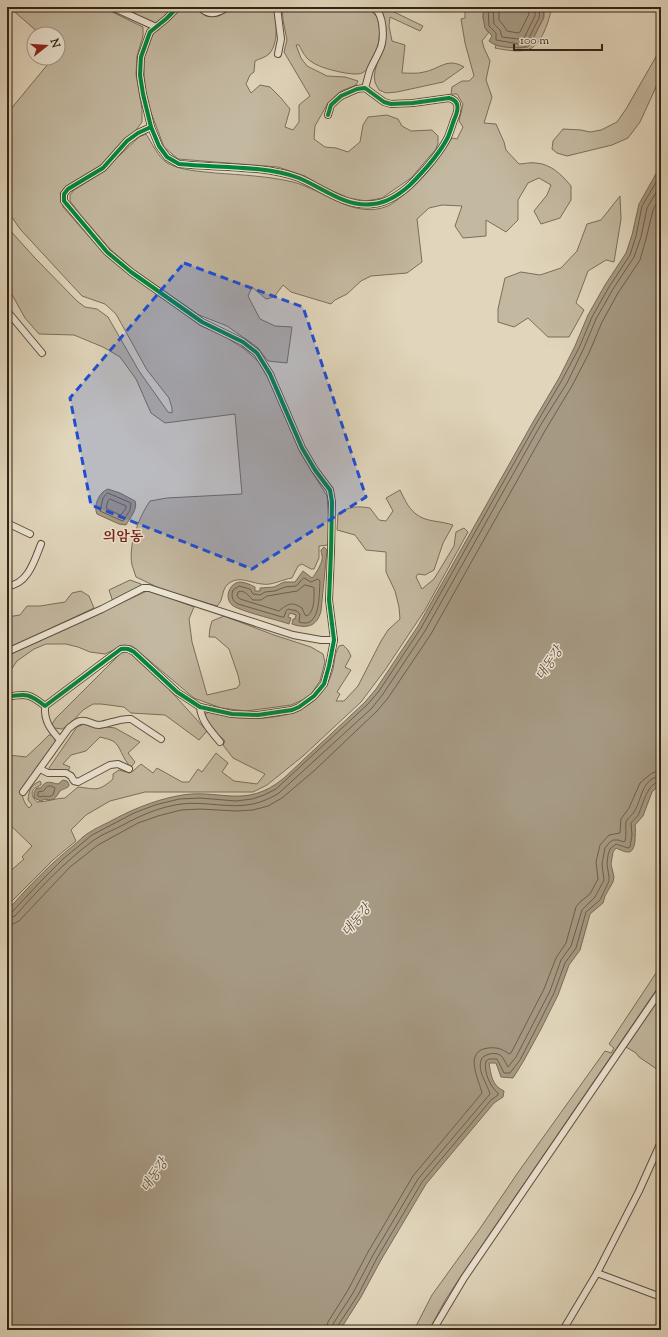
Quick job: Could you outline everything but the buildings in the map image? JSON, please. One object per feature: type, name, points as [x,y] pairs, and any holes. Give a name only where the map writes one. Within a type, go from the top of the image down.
[{"type":"street","points":[[112,7],[156,27]]},
{"type":"street","points":[[178,7],[150,32],[141,57],[140,75],[151,127],[159,146],[167,157],[179,164],[270,170],[301,179],[343,200],[359,204],[381,203],[392,198],[409,186],[433,158],[447,138],[458,109],[457,103],[449,98],[413,103],[391,104],[384,102],[365,88],[357,89],[341,96],[331,105],[328,115]]},
{"type":"street","points":[[200,7],[210,14],[215,14],[227,7]]},
{"type":"street","points":[[277,7],[281,39],[278,54]]},
{"type":"street","points":[[362,7],[370,7],[376,10],[380,16],[383,32],[381,47],[370,71],[365,88]]},
{"type":"street","points":[[45,706],[121,649],[125,648],[134,652],[177,692],[200,707],[247,716],[280,712],[299,707],[314,696],[324,684],[334,640],[329,600],[332,518],[330,490],[315,470],[302,448],[270,374],[257,352],[242,342],[202,322],[131,272],[107,252],[64,201],[64,194],[68,189],[103,168],[127,141],[138,133],[151,127]]},
{"type":"street","points":[[7,311],[42,353]]},
{"type":"street","points":[[7,523],[30,534]]},
{"type":"street","points":[[7,586],[11,586],[20,581],[30,570],[41,544]]},
{"type":"street","points":[[7,652],[102,609],[143,588],[149,588],[293,635],[322,640],[334,640]]},
{"type":"street","points":[[7,697],[22,694],[29,695],[45,706]]},
{"type":"street","points":[[45,706],[46,718],[49,726],[60,740]]},
{"type":"street","points":[[200,707],[201,716],[220,742]]},
{"type":"street","points":[[23,792],[69,728],[80,721],[85,720],[91,724],[99,725],[131,719],[161,739]]},
{"type":"street","points":[[40,769],[48,773],[66,773],[71,776],[74,782],[78,782],[110,765],[118,764],[130,768]]},
{"type":"street","points":[[433,1330],[464,1278],[661,990]]},
{"type":"street","points":[[564,1330],[597,1273],[639,1191],[661,1142]]},
{"type":"street","points":[[597,1273],[661,1297]]},
{"type":"highlighted area","points":[[184,263],[303,307],[366,497],[252,569],[91,505],[70,398]]},
{"type":"shaded area","points":[[9,7],[102,7],[143,27],[143,36],[137,56],[136,74],[142,109],[142,122],[133,134],[100,166],[67,186],[60,193],[63,207],[105,255],[130,275],[201,326],[224,336],[243,348],[259,362],[270,382],[301,454],[327,496],[329,520],[328,545],[319,546],[319,558],[314,569],[302,564],[298,566],[292,578],[270,584],[262,584],[245,580],[232,581],[226,586],[221,601],[217,606],[161,589],[136,577],[131,557],[133,540],[138,523],[150,501],[167,498],[242,494],[235,414],[165,423],[151,413],[136,379],[120,357],[103,347],[74,335],[39,334],[25,318],[10,291],[11,273],[7,268],[7,227],[77,301],[85,307],[97,309],[108,317],[139,371],[168,412],[172,413],[169,398],[147,370],[116,314],[105,304],[82,296],[20,229],[7,210],[7,124],[10,110],[46,66],[66,66],[66,26],[31,26]]},
{"type":"shaded area","points":[[118,7],[134,7],[137,9],[147,7],[176,7],[155,25]]},
{"type":"shaded area","points":[[179,7],[197,7],[209,16],[215,16],[223,13],[231,7],[275,7],[276,38],[272,50],[269,54],[255,61],[254,72],[250,75],[246,84],[251,93],[260,85],[270,87],[290,109],[285,127],[293,130],[299,122],[299,105],[310,96],[284,52],[287,40],[282,7],[327,7],[364,9],[371,11],[376,16],[380,33],[376,53],[372,62],[362,73],[345,73],[316,64],[306,57],[299,45],[296,45],[301,58],[307,66],[327,76],[345,77],[358,81],[356,85],[341,91],[328,103],[315,126],[314,139],[325,147],[336,148],[348,152],[360,142],[363,125],[368,117],[387,115],[398,119],[402,126],[411,131],[432,130],[438,136],[436,149],[411,178],[382,198],[366,201],[349,198],[323,187],[305,176],[278,167],[178,159],[164,147],[149,107],[144,75],[144,58],[153,34],[177,11]]},
{"type":"shaded area","points":[[375,7],[386,7],[423,26],[420,31],[390,17],[389,26],[392,41],[405,45],[402,73],[421,73],[430,71],[448,63],[458,64],[464,67],[443,82],[397,92],[386,93],[379,90],[374,76],[386,36],[386,30]]},
{"type":"shaded area","points":[[465,7],[484,7],[483,17],[487,31],[489,32],[482,41],[490,61],[486,80],[492,97],[484,123],[496,124],[506,150],[519,164],[532,163],[547,165],[560,174],[571,186],[571,200],[560,218],[541,224],[534,211],[547,195],[551,185],[539,178],[528,183],[518,200],[518,220],[506,232],[486,220],[486,236],[463,238],[455,226],[462,206],[442,205],[429,208],[417,219],[422,262],[407,273],[371,276],[361,281],[347,294],[335,300],[331,304],[291,292],[283,285],[274,297],[266,299],[252,287],[248,296],[260,319],[275,326],[292,327],[287,363],[268,361],[257,347],[227,326],[199,315],[133,269],[110,249],[70,201],[70,195],[74,190],[101,173],[139,137],[146,134],[158,154],[167,163],[179,168],[264,177],[293,182],[351,207],[375,209],[388,206],[409,191],[423,177],[435,163],[452,138],[457,139],[463,127],[459,121],[463,104],[457,94],[451,94],[452,87],[462,81],[469,81],[474,76],[465,43],[461,19],[465,18]]},
{"type":"shaded area","points":[[544,7],[552,7],[549,19],[541,38],[532,48],[519,51],[495,48],[496,45],[519,48],[528,47],[544,17]]},
{"type":"shaded area","points":[[661,48],[661,76],[640,122],[628,138],[612,145],[567,156],[557,153],[552,149],[553,141],[563,129],[590,132],[601,130],[617,122]]},
{"type":"shaded area","points":[[620,196],[621,219],[614,262],[606,260],[588,271],[576,303],[584,310],[569,337],[548,337],[528,318],[514,327],[498,322],[498,309],[505,278],[521,272],[540,275],[561,268],[577,251],[587,224],[601,220]]},
{"type":"shaded area","points":[[400,490],[408,506],[420,517],[453,525],[443,543],[434,570],[425,575],[418,574],[416,577],[422,589],[434,579],[454,546],[456,532],[464,528],[468,532],[425,610],[385,670],[361,702],[303,756],[267,785],[253,792],[145,792],[110,801],[86,815],[71,830],[76,841],[53,860],[7,906],[7,874],[24,859],[22,857],[32,846],[7,822],[8,755],[26,757],[49,735],[53,735],[56,742],[22,791],[24,800],[29,808],[32,805],[28,800],[30,791],[34,785],[40,781],[41,785],[35,788],[32,792],[33,797],[37,802],[65,798],[78,787],[93,789],[100,788],[113,779],[113,774],[119,770],[126,772],[133,771],[141,764],[153,773],[157,768],[182,782],[189,782],[198,769],[202,772],[216,753],[228,763],[222,772],[234,781],[257,784],[265,774],[233,758],[223,745],[225,741],[210,725],[205,714],[209,712],[238,718],[266,718],[289,714],[310,704],[319,696],[326,686],[332,673],[337,649],[339,646],[343,645],[351,656],[345,667],[351,670],[337,692],[340,694],[336,701],[344,701],[358,686],[388,630],[400,619],[395,591],[386,572],[386,552],[366,550],[355,535],[337,530],[338,514],[350,508],[366,507],[370,508],[379,520],[386,521],[393,511],[386,498]]},
{"type":"shaded area","points":[[130,580],[141,584],[140,587],[113,602],[109,590]]},
{"type":"shaded area","points":[[149,590],[194,607],[189,619],[192,642],[207,695],[237,688],[240,684],[229,649],[215,637],[209,637],[212,621],[224,616],[311,647],[323,654],[325,662],[320,681],[309,697],[291,705],[246,711],[221,708],[194,698],[132,646],[124,645],[105,654],[90,652],[66,644],[46,644],[34,649],[17,661],[7,676],[7,654]]},
{"type":"shaded area","points":[[81,591],[89,596],[94,608],[7,649],[7,617],[20,615],[27,606],[40,606],[65,602],[72,593]]},
{"type":"shaded area","points":[[128,651],[168,688],[207,731],[199,740],[165,715],[131,713],[124,707],[101,704],[93,704],[83,710],[69,725],[62,729],[54,728],[52,724],[56,718],[122,652]]},
{"type":"shaded area","points":[[84,724],[115,728],[140,742],[128,753],[135,762],[131,767],[116,743],[100,737],[86,751],[71,755],[63,764],[70,767],[68,771],[50,771],[49,768],[77,727]]},
{"type":"shaded area","points":[[661,960],[661,983],[461,1276],[429,1330],[414,1330],[432,1295],[519,1171],[605,1051],[611,1053],[614,1048],[609,1044],[660,967]]},
{"type":"shaded area","points":[[661,996],[661,1072],[626,1047]]},
{"type":"water","points":[[484,7],[544,7],[543,19],[530,45],[515,48],[502,47],[489,41],[492,36],[485,28],[483,17]]},
{"type":"water","name":"대동강","points":[[661,165],[661,783],[652,792],[643,816],[635,825],[635,841],[633,849],[626,852],[616,848],[613,852],[611,864],[614,877],[613,882],[605,896],[603,903],[590,914],[580,950],[569,965],[558,995],[523,1062],[513,1078],[501,1077],[496,1063],[489,1063],[491,1076],[497,1086],[504,1091],[503,1097],[494,1103],[426,1184],[361,1297],[340,1330],[7,1330],[7,911],[30,885],[84,836],[134,810],[150,803],[177,796],[206,794],[244,796],[270,788],[284,778],[365,702],[376,689],[418,626],[559,378],[588,315],[626,253],[639,204]]},
{"type":"water","points":[[108,489],[120,493],[135,501],[135,510],[126,525],[119,524],[97,514],[96,503],[102,493]]},
{"type":"water","points":[[324,547],[327,550],[321,611],[314,623],[306,626],[297,626],[292,624],[296,615],[290,613],[288,617],[291,618],[289,624],[242,610],[232,605],[228,599],[229,591],[233,585],[240,582],[255,587],[255,591],[260,591],[260,588],[274,587],[284,582],[295,582],[303,571],[312,578],[318,570],[322,558],[321,550]]},
{"type":"water","points":[[63,780],[67,781],[69,785],[51,800],[45,799],[41,801],[34,798],[34,792],[37,788],[41,788],[45,783],[51,782],[58,784]]},
{"type":"cycle path","points":[[7,697],[19,695],[28,696],[45,706],[121,649],[129,649],[177,692],[200,707],[232,714],[258,715],[292,710],[299,707],[314,696],[324,684],[329,666],[334,640],[329,600],[332,502],[330,490],[315,470],[302,448],[270,374],[257,353],[243,342],[202,322],[131,272],[107,252],[64,201],[64,194],[68,189],[103,168],[127,141],[138,133],[151,127],[140,75],[141,57],[150,32],[178,7]]},
{"type":"cycle path","points":[[151,127],[159,146],[167,157],[179,164],[271,171],[299,178],[335,196],[353,203],[373,204],[383,202],[397,195],[410,185],[426,168],[441,149],[448,137],[458,107],[455,101],[449,98],[413,103],[391,104],[384,102],[365,88],[357,89],[341,96],[331,105],[328,115]]},
{"type":"district","name":"의암동","points":[[123,538]]}]
